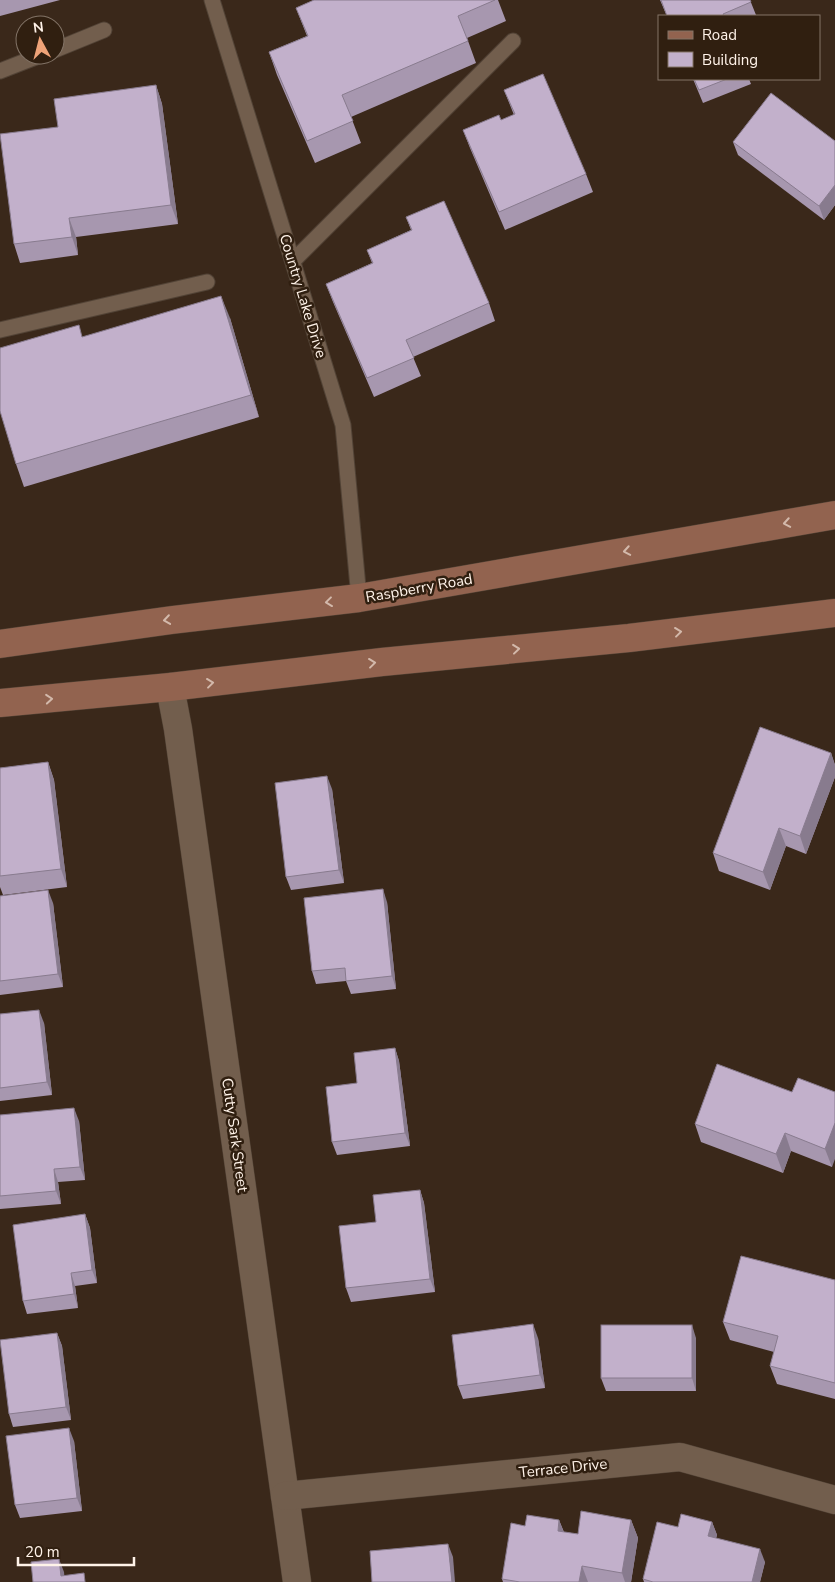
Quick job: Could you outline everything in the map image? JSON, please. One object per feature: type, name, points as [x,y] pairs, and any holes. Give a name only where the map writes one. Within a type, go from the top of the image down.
[{"type":"main road","name":"Raspberry Road","points":[[0,644],[172,620],[359,598],[835,514]]},
{"type":"main road","points":[[0,703],[170,687],[382,662],[629,638],[835,613]]},
{"type":"street","name":"Cutty Sark Street","points":[[170,687],[178,729],[296,1582]]},
{"type":"street","name":"Terrace Drive","points":[[285,1496],[680,1457],[835,1500]]},
{"type":"lane","name":"Country Lake Drive","points":[[212,0],[343,425],[359,598]]},
{"type":"lane","points":[[65,46],[104,30]]},
{"type":"lane","points":[[292,261],[513,41]]},
{"type":"lane","points":[[0,71],[15,65]]},
{"type":"lane","points":[[0,330],[207,282]]},
{"type":"building","points":[[314,0],[495,0],[458,16],[468,41],[342,95],[353,121],[307,141],[269,52],[308,36],[296,8]]},
{"type":"building","points":[[661,0],[750,0],[751,2],[724,15],[667,15]]},
{"type":"building","points":[[543,74],[586,174],[499,212],[463,130],[499,115],[501,120],[515,114],[504,90]]},
{"type":"building","points":[[694,80],[724,80],[699,90]]},
{"type":"building","points":[[156,85],[171,205],[69,218],[72,237],[14,244],[0,134],[58,127],[54,99]]},
{"type":"building","points":[[771,93],[835,141],[835,185],[819,206],[733,142]]},
{"type":"building","points":[[444,201],[489,303],[406,340],[414,358],[367,378],[326,284],[373,263],[367,250],[412,230],[406,217]]},
{"type":"building","points":[[221,296],[251,395],[16,464],[0,411],[0,348],[79,325],[82,337]]},
{"type":"building","points":[[760,727],[831,753],[800,836],[779,828],[763,872],[713,853]]},
{"type":"building","points":[[48,762],[61,869],[0,876],[0,768]]},
{"type":"building","points":[[327,776],[339,870],[286,877],[275,783]]},
{"type":"building","points":[[383,889],[392,976],[346,981],[345,968],[312,971],[304,898]]},
{"type":"building","points":[[48,890],[58,974],[0,981],[0,896]]},
{"type":"building","points":[[39,1010],[47,1082],[0,1088],[0,1014]]},
{"type":"building","points":[[395,1048],[405,1133],[332,1142],[326,1087],[357,1083],[354,1053]]},
{"type":"building","points":[[717,1064],[792,1092],[798,1078],[835,1092],[835,1123],[825,1149],[785,1133],[776,1154],[695,1124]]},
{"type":"building","points":[[74,1108],[80,1167],[54,1169],[56,1191],[0,1196],[0,1115]]},
{"type":"building","points":[[420,1190],[430,1279],[346,1288],[339,1226],[376,1222],[373,1195]]},
{"type":"building","points":[[85,1214],[92,1270],[71,1273],[74,1294],[23,1301],[13,1225]]},
{"type":"building","points":[[741,1256],[835,1280],[835,1383],[770,1366],[778,1336],[723,1322]]},
{"type":"building","points":[[533,1324],[540,1375],[458,1386],[452,1335]]},
{"type":"building","points":[[601,1325],[692,1325],[692,1378],[601,1378]]},
{"type":"building","points":[[57,1333],[66,1407],[9,1414],[0,1340]]},
{"type":"building","points":[[69,1428],[77,1498],[15,1505],[6,1436]]},
{"type":"building","points":[[581,1511],[631,1520],[622,1573],[582,1566],[579,1582],[520,1582],[502,1579],[511,1523],[525,1526],[527,1515],[559,1520],[558,1531],[578,1534]]},
{"type":"building","points":[[681,1514],[712,1522],[708,1536],[760,1549],[752,1582],[653,1582],[643,1579],[657,1522],[678,1527]]},
{"type":"building","points":[[448,1544],[452,1582],[372,1582],[370,1551]]},
{"type":"building","points":[[59,1559],[61,1576],[84,1573],[85,1582],[33,1582],[31,1562]]}]
